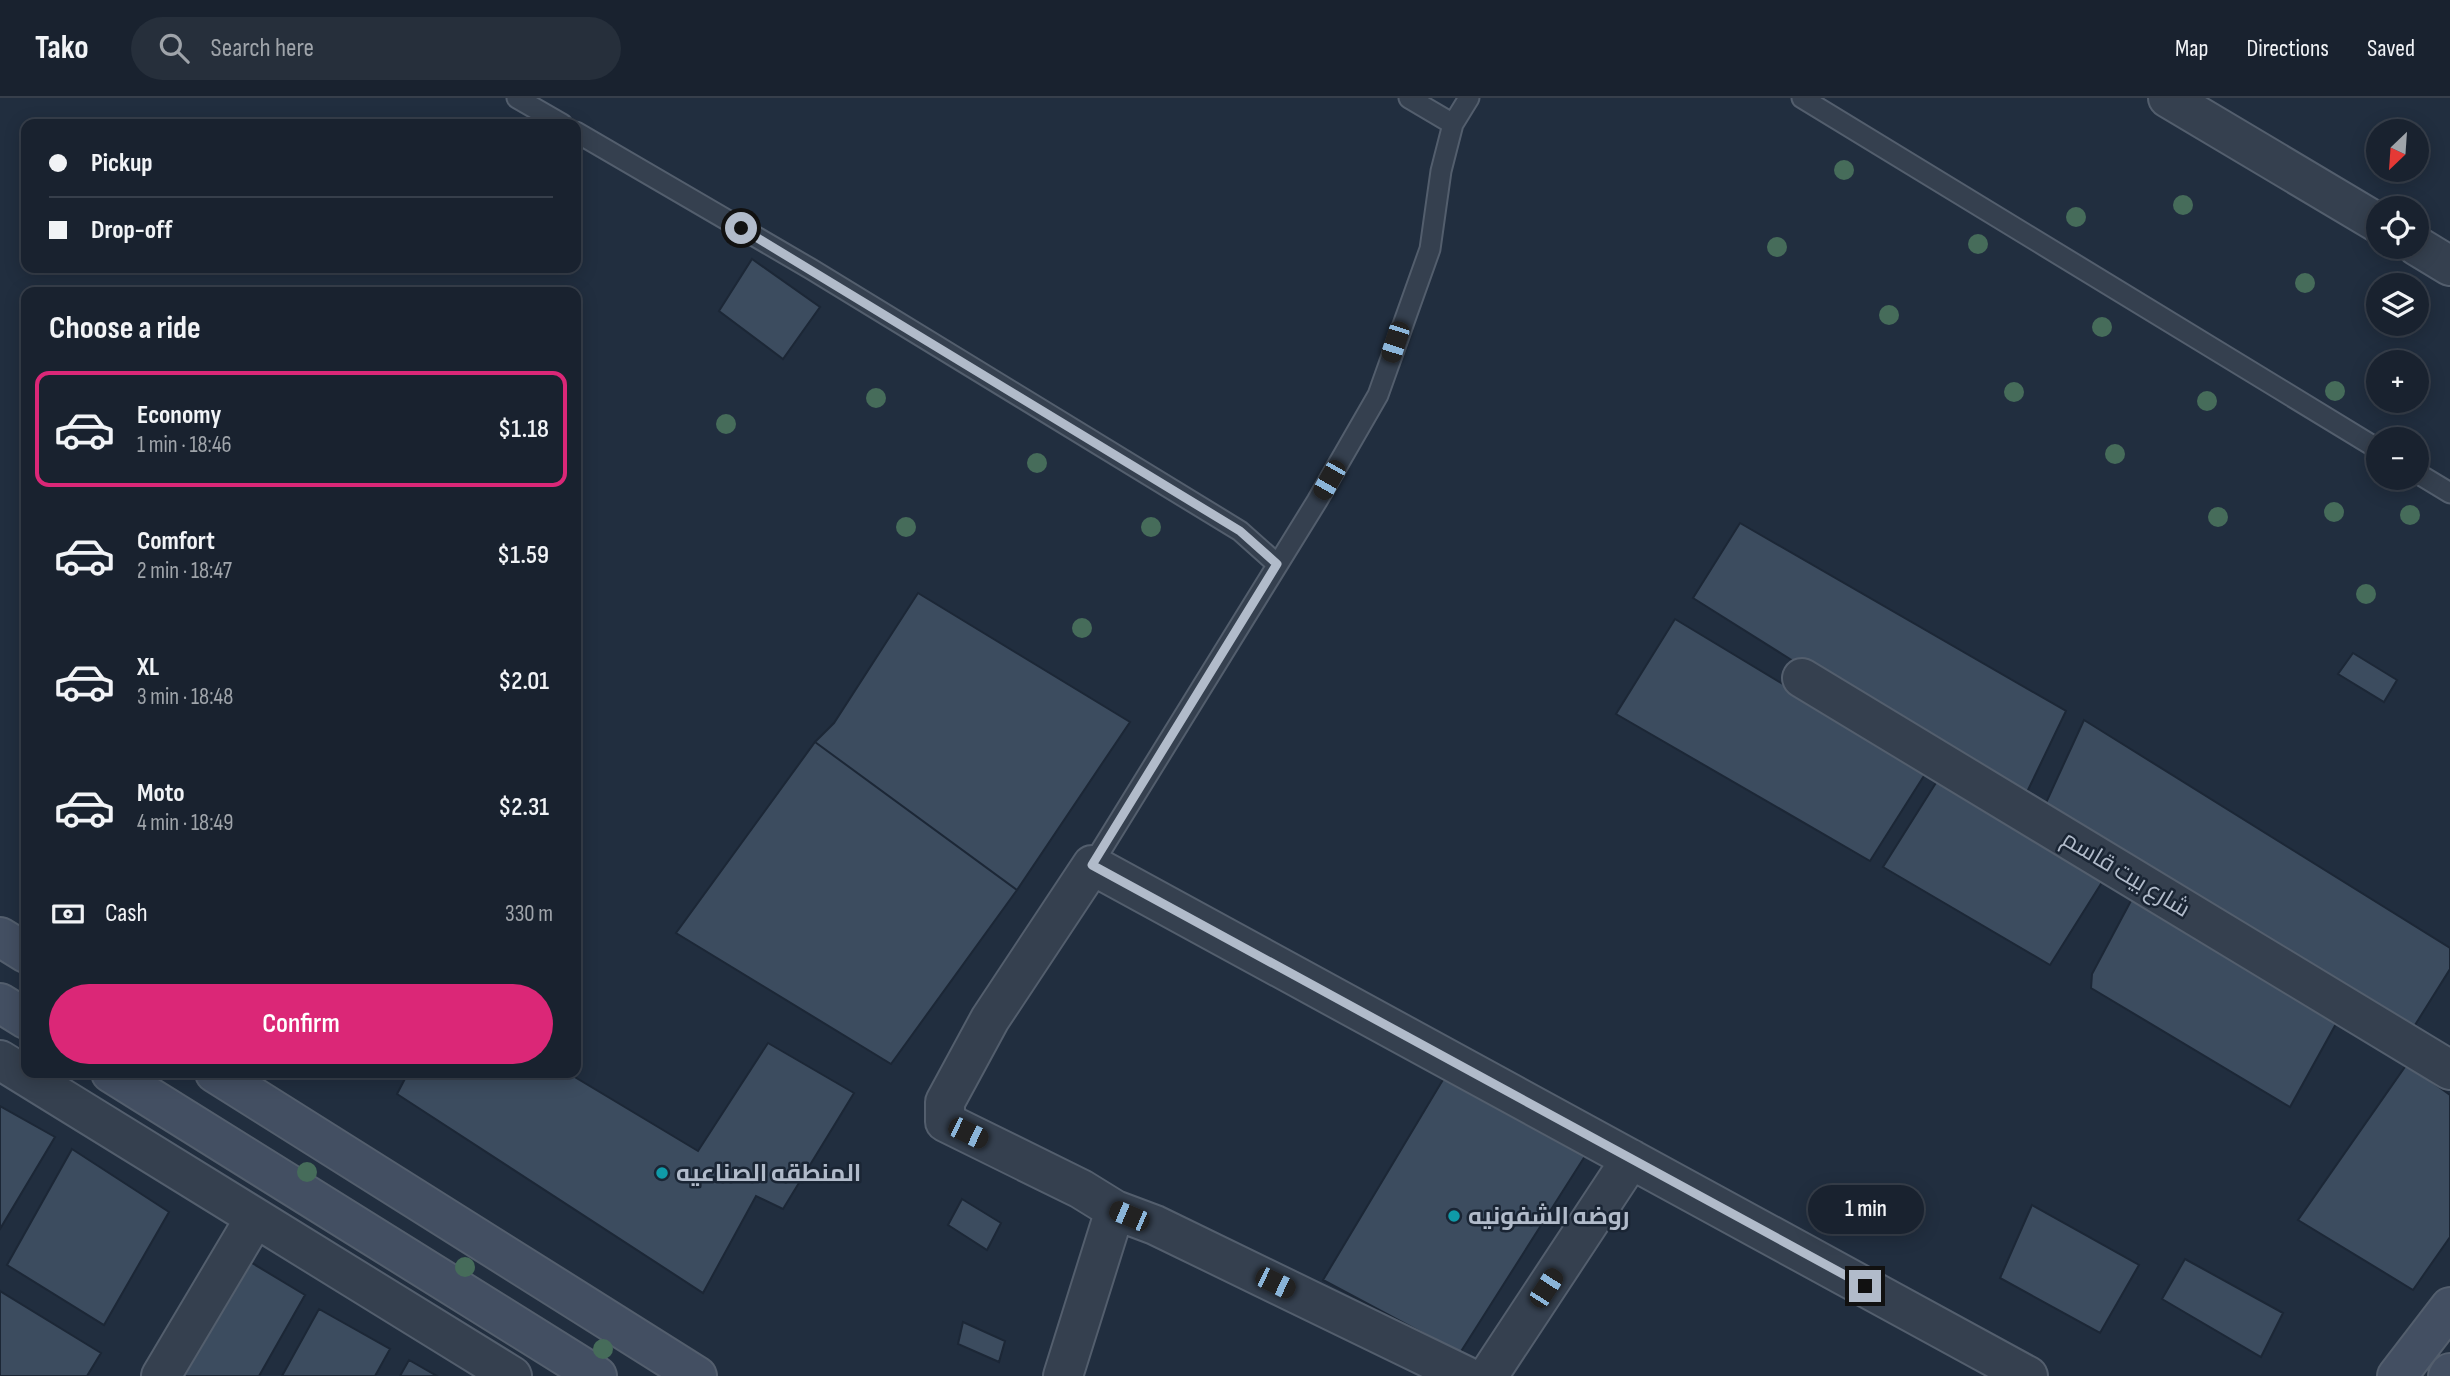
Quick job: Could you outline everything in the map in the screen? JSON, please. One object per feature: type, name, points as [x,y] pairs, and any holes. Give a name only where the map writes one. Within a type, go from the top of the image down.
[{"type":"main road","points":[[0,937],[21,950]]},
{"type":"main road","points":[[0,1003],[21,1016]]},
{"type":"main road","points":[[119,1078],[597,1376]]},
{"type":"main road","points":[[223,1078],[696,1376]]},
{"type":"main road","points":[[2397,1376],[2450,1307]]},
{"type":"street","points":[[2168,98],[2366,216]]},
{"type":"street","points":[[2429,253],[2450,266]]},
{"type":"street","name":"شارع بيت قاسم","points":[[1802,678],[2450,1070]]},
{"type":"street","points":[[1466,1376],[1155,1225],[1115,1210],[1081,1189],[945,1122],[944,1102],[990,1019],[1092,865],[2028,1376]]},
{"type":"street","points":[[0,1060],[21,1073]]},
{"type":"street","points":[[29,1078],[512,1376]]},
{"type":"street","points":[[1488,1376],[1631,1159]]},
{"type":"street","points":[[1063,1376],[1115,1210]]},
{"type":"street","points":[[161,1376],[255,1217]]},
{"type":"lane","points":[[517,98],[553,119]]},
{"type":"lane","points":[[1409,98],[1453,124]]},
{"type":"lane","points":[[1092,865],[1378,395],[1430,249],[1441,171],[1453,124],[1469,98]]},
{"type":"lane","points":[[1802,98],[2366,442]]},
{"type":"lane","points":[[581,135],[811,269],[1240,531],[1277,564]]},
{"type":"lane","points":[[2429,480],[2450,493]]},
{"type":"building","points":[[752,259],[820,307],[783,359],[719,311]]},
{"type":"building","points":[[1740,523],[2066,711],[2027,792],[1790,659],[1693,598]]},
{"type":"building","points":[[918,593],[1130,722],[1017,890],[815,742],[834,723]]},
{"type":"building","points":[[1675,619],[1927,771],[1870,861],[1616,714]]},
{"type":"building","points":[[2353,653],[2397,680],[2384,702],[2338,674]]},
{"type":"building","points":[[2084,720],[2450,948],[2450,969],[2415,1025],[2408,1025],[2045,805]]},
{"type":"building","points":[[815,742],[1017,890],[891,1064],[676,933]]},
{"type":"building","points":[[1939,778],[2104,879],[2050,965],[1883,867]]},
{"type":"building","points":[[2133,897],[2337,1022],[2290,1107],[2091,988],[2092,974]]},
{"type":"building","name":"المنطقه الصناعيه","points":[[768,1043],[854,1093],[783,1209],[756,1196],[703,1293],[397,1094],[405,1078],[576,1078],[698,1151]]},
{"type":"building","points":[[2407,1064],[2450,1095],[2450,1237],[2413,1290],[2298,1220]]},
{"type":"building","name":"روضه الشفونيه","points":[[1444,1078],[1587,1153],[1460,1353],[1323,1280]]},
{"type":"building","points":[[0,1106],[55,1137],[0,1229]]},
{"type":"building","points":[[72,1149],[169,1212],[104,1325],[7,1265]]},
{"type":"building","points":[[962,1199],[1001,1223],[987,1250],[948,1225]]},
{"type":"building","points":[[2032,1205],[2139,1265],[2100,1333],[2000,1278]]},
{"type":"building","points":[[242,1257],[305,1295],[259,1376],[180,1376]]},
{"type":"building","points":[[2185,1259],[2283,1313],[2261,1357],[2162,1299]]},
{"type":"building","points":[[0,1291],[101,1353],[87,1376],[0,1376]]},
{"type":"building","points":[[319,1309],[390,1349],[375,1376],[282,1376]]},
{"type":"building","points":[[963,1322],[1005,1341],[999,1362],[958,1344]]},
{"type":"building","points":[[409,1360],[437,1376],[400,1376]]},
{"type":"place","name":"المنطقه الصناعيه","points":[[662,1173]]},
{"type":"place","name":"روضه الشفونيه","points":[[1454,1216]]},
{"type":"route","points":[[741,228],[1240,531],[1277,564],[1092,865],[1865,1286]]}]
